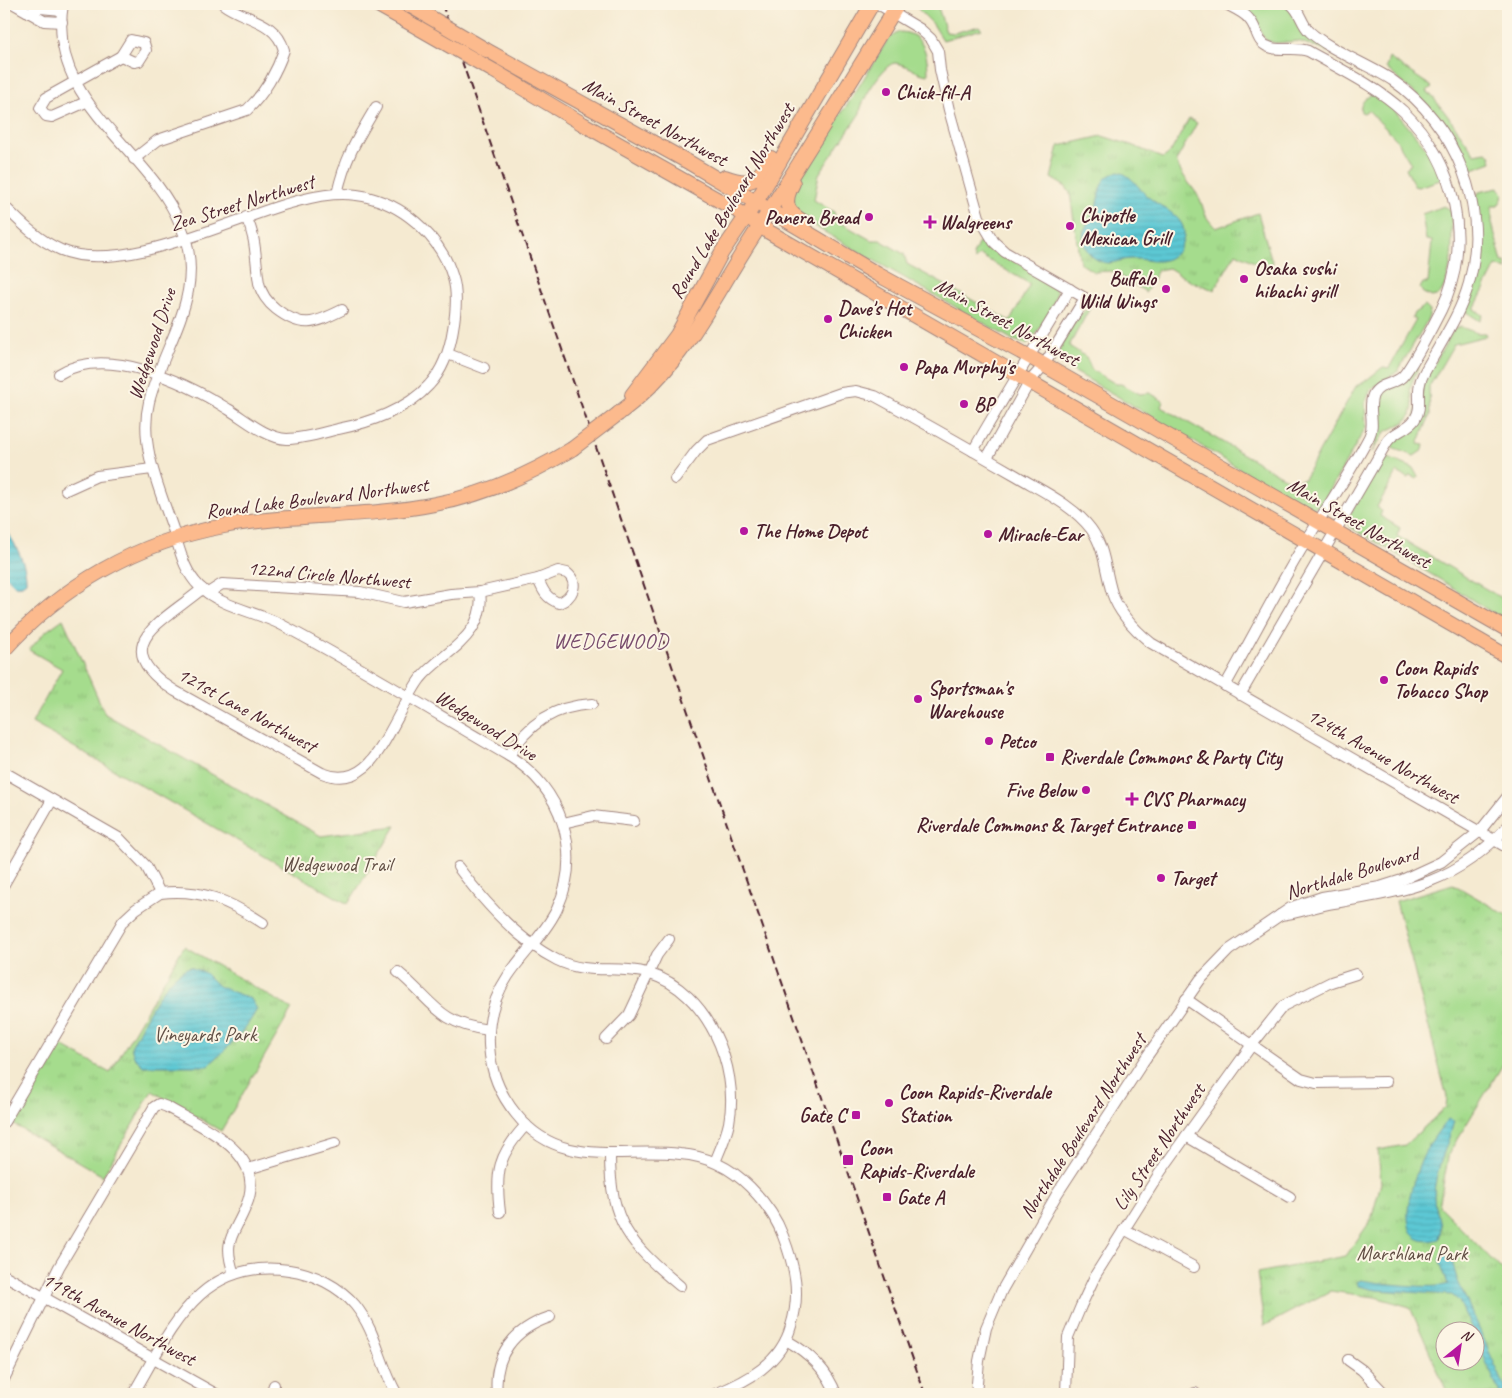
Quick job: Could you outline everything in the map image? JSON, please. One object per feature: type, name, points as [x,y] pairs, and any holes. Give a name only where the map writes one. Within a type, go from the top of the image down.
[{"type":"main road","name":"Main Street Northwest","points":[[376,4],[745,215],[760,226],[1508,657]]},
{"type":"main road","name":"Main Street Northwest","points":[[408,4],[486,50],[707,173],[877,274],[1030,357],[1508,630]]},
{"type":"main road","name":"Round Lake Boulevard Northwest","points":[[618,414],[666,352],[745,215],[756,202],[872,4]]},
{"type":"main road","name":"Round Lake Boulevard Northwest","points":[[4,650],[57,599],[81,582],[129,556],[176,538],[243,523],[405,509],[436,504],[497,487],[534,471],[572,449],[642,396],[691,338],[896,8]]},
{"type":"main road","points":[[707,173],[716,174],[740,183],[751,182],[761,174],[805,105],[820,92]]},
{"type":"main road","points":[[807,150],[804,163],[787,195],[790,211],[793,216],[872,264],[877,274]]},
{"type":"street","points":[[14,4],[44,21],[62,22]]},
{"type":"street","points":[[134,159],[158,140],[247,110],[267,85],[284,50],[281,38],[261,22],[244,16],[222,4]]},
{"type":"street","points":[[878,4],[896,8],[932,39],[938,51],[940,70],[979,217],[994,242],[1005,252],[1085,298],[1044,365],[1030,381],[986,458]]},
{"type":"street","points":[[676,479],[696,450],[706,440],[849,391],[863,392],[875,396],[1055,498],[1080,516],[1092,530],[1101,546],[1112,594],[1135,630],[1151,644],[1226,686],[1307,541],[1370,435],[1373,422],[1371,404],[1374,394],[1380,388],[1401,377],[1441,309],[1454,269],[1457,216],[1443,167],[1418,126],[1402,110],[1384,95],[1308,51],[1291,47],[1275,49],[1267,47],[1259,40],[1250,19],[1226,4]]},
{"type":"street","points":[[1240,695],[1276,630],[1390,437],[1409,426],[1419,411],[1418,386],[1455,317],[1469,282],[1474,257],[1474,213],[1459,161],[1448,138],[1414,97],[1392,80],[1310,32],[1297,9],[1291,4]]},
{"type":"street","points":[[30,13],[40,8],[62,7]]},
{"type":"street","name":"Wedgewood Drive","points":[[62,7],[65,49],[75,81],[86,102],[134,159],[175,214],[185,239],[189,265],[187,303],[157,376],[146,422],[152,469],[187,570],[205,591],[230,605],[280,624],[509,756],[528,769],[542,784],[554,801],[563,822],[568,847],[567,880],[557,909],[502,987],[495,1004],[489,1030],[490,1057],[497,1082],[506,1101],[526,1124],[546,1140],[564,1147],[592,1154],[682,1154],[715,1162],[736,1175],[754,1190],[781,1228],[793,1264],[797,1289],[794,1317],[786,1340],[761,1370],[740,1384],[715,1394]]},
{"type":"street","points":[[86,102],[59,115],[46,116],[40,108],[46,98],[121,56]]},
{"type":"street","points":[[337,194],[349,152],[376,107]]},
{"type":"street","name":"Zea Street Northwest","points":[[4,206],[26,227],[48,244],[63,251],[86,256],[110,256],[185,239],[246,216],[314,196],[337,194],[370,198],[398,210],[422,229],[442,254],[453,278],[456,307],[448,354]]},
{"type":"street","points":[[246,216],[253,231],[259,284],[272,306],[293,321],[304,323],[320,321],[342,310]]},
{"type":"street","points":[[973,451],[1017,374],[1030,357],[1070,289]]},
{"type":"street","points":[[59,374],[69,368],[88,364],[127,366],[196,390],[272,435],[287,439],[347,428],[375,419],[402,405],[416,397],[429,385],[448,354],[484,368]]},
{"type":"street","points":[[66,490],[97,476],[152,469]]},
{"type":"street","name":"122nd Circle Northwest","points":[[143,658],[142,648],[146,637],[154,626],[205,591],[222,584],[360,592],[404,602],[451,594],[480,592],[538,579]]},
{"type":"street","points":[[408,698],[429,670],[460,644],[473,627],[480,612],[480,592]]},
{"type":"street","name":"121st Lane Northwest","points":[[143,658],[147,669],[155,678],[175,691],[330,776],[345,776],[358,772],[369,764],[408,698]]},
{"type":"street","name":"124th Avenue Northwest","points":[[1226,686],[1508,848]]},
{"type":"street","points":[[509,756],[527,731],[546,716],[566,707],[592,704]]},
{"type":"street","points":[[4,772],[118,838],[146,866],[160,894]]},
{"type":"street","name":"Northdale Boulevard","points":[[1279,915],[1292,907],[1322,897],[1380,887],[1420,873],[1448,856],[1480,831],[1508,796]]},
{"type":"street","points":[[4,884],[52,800]]},
{"type":"street","points":[[563,822],[593,816],[634,821]]},
{"type":"street","name":"Northdale Boulevard","points":[[1279,915],[1294,914],[1324,905],[1382,897],[1427,884],[1466,863],[1495,840],[1508,826]]},
{"type":"street","points":[[458,867],[497,913],[533,944],[557,960],[579,969],[629,970],[649,973],[675,985],[688,995],[706,1017],[719,1044],[730,1086],[729,1122],[715,1162]]},
{"type":"street","points":[[4,1122],[123,922],[136,909],[160,894],[194,891],[240,908],[263,923]]},
{"type":"street","name":"Northdale Boulevard Northwest","points":[[976,1394],[979,1361],[986,1328],[1002,1290],[1057,1194],[1200,980],[1229,950],[1279,915]]},
{"type":"street","points":[[606,1039],[629,1015],[657,955],[669,939]]},
{"type":"street","points":[[398,972],[448,1019],[467,1027],[489,1030]]},
{"type":"street","name":"Lily Street Northwest","points":[[1066,1394],[1068,1337],[1096,1274],[1186,1136],[1251,1046],[1284,1006],[1331,982],[1356,974]]},
{"type":"street","points":[[1186,999],[1301,1079],[1316,1083],[1386,1082]]},
{"type":"street","points":[[4,1379],[44,1298],[150,1110],[159,1104],[228,1143],[248,1169],[250,1194],[247,1206],[229,1241],[228,1255],[234,1274]]},
{"type":"street","points":[[500,1212],[497,1182],[500,1162],[509,1145],[526,1124]]},
{"type":"street","points":[[1186,1136],[1290,1197]]},
{"type":"street","points":[[248,1169],[335,1143]]},
{"type":"street","points":[[610,1155],[612,1194],[626,1232],[641,1251],[680,1286]]},
{"type":"street","points":[[1124,1229],[1194,1267]]},
{"type":"street","points":[[133,1394],[188,1305],[212,1285],[234,1274],[257,1269],[294,1270],[315,1277],[343,1294],[354,1304],[371,1328],[389,1379],[397,1394]]},
{"type":"street","name":"119th Avenue Northwest","points":[[4,1275],[216,1394]]},
{"type":"street","points":[[497,1394],[498,1365],[508,1345],[526,1327],[550,1317]]},
{"type":"street","points":[[786,1340],[814,1359],[830,1380],[836,1394]]},
{"type":"street","points":[[1348,1360],[1362,1370],[1385,1394]]},
{"type":"green space","points":[[913,4],[937,4],[946,32],[954,33],[979,26],[982,29],[943,40],[933,24]]},
{"type":"green space","points":[[1237,4],[1261,8],[1279,4],[1288,7],[1305,34],[1335,54],[1298,41],[1276,43],[1267,41],[1255,17]]},
{"type":"green space","points":[[899,32],[907,33],[919,40],[927,60],[928,75],[895,63],[885,69],[868,92],[860,113],[819,174],[814,200],[834,212],[836,220],[871,240],[880,240],[904,254],[907,264],[1010,321],[1030,284],[980,255],[975,260],[973,255],[978,244],[983,241],[989,243],[1051,283],[1057,291],[1053,304],[1040,328],[1026,344],[1013,340],[821,230],[799,214],[790,200],[792,191],[824,136],[848,104],[888,39]]},
{"type":"green space","points":[[1389,58],[1432,87],[1427,91],[1475,154],[1486,152],[1490,155],[1492,162],[1467,171],[1450,132],[1434,111],[1386,68]]},
{"type":"green space","points":[[1372,95],[1390,105],[1432,155],[1441,177],[1440,180],[1418,187],[1414,186],[1406,168],[1411,164],[1396,139],[1368,110],[1364,113],[1361,112],[1363,102]]},
{"type":"green space","points":[[1189,119],[1197,123],[1176,161],[1200,199],[1205,214],[1216,228],[1258,213],[1273,265],[1268,269],[1236,253],[1214,290],[1190,281],[1169,268],[1158,270],[1146,292],[1112,271],[1094,272],[1080,263],[1070,193],[1066,187],[1051,178],[1059,146],[1102,136],[1163,158],[1170,153]]},
{"type":"green space","points":[[1498,188],[1503,193],[1502,199],[1498,206],[1492,206],[1492,223],[1502,262],[1505,262],[1507,270],[1496,266],[1474,309],[1483,315],[1480,321],[1463,310],[1478,273],[1482,250],[1476,198],[1479,192]]},
{"type":"green space","points":[[1444,206],[1451,210],[1452,243],[1450,265],[1448,276],[1439,295],[1432,297],[1423,293],[1420,288],[1423,283],[1428,283],[1432,241],[1426,240],[1422,214]]},
{"type":"green space","points":[[1425,306],[1430,311],[1428,319],[1398,371],[1371,389],[1365,403],[1366,427],[1322,504],[1314,508],[1304,507],[1063,365],[1058,357],[1061,345],[1075,321],[1085,310],[1090,308],[1069,346],[1086,357],[1092,370],[1116,384],[1121,384],[1140,394],[1150,393],[1163,401],[1161,407],[1292,482],[1304,479],[1356,386],[1383,367],[1389,368],[1416,320],[1412,318],[1414,313]]},
{"type":"green space","points":[[1461,327],[1477,333],[1485,333],[1486,336],[1454,344],[1429,387],[1430,415],[1418,444],[1424,445],[1423,450],[1414,456],[1392,448],[1391,441],[1412,429],[1421,387],[1454,329]]},
{"type":"green space","points":[[1424,351],[1410,388],[1413,406],[1411,415],[1405,422],[1385,432],[1372,452],[1377,431],[1377,398]]},
{"type":"green space","points":[[1388,458],[1413,468],[1418,477],[1417,479],[1410,475],[1408,478],[1397,472],[1377,507],[1382,511],[1380,516],[1400,528],[1397,536],[1508,602],[1508,623],[1446,583],[1350,527],[1347,520],[1380,460]]},
{"type":"green space","name":"Wedgewood Trail","points":[[63,619],[105,714],[321,836],[396,826],[348,904],[32,723],[62,669],[29,650],[45,632]]},
{"type":"green space","name":"Marshland Park","points":[[1453,884],[1508,916],[1508,1056],[1449,1153],[1439,1206],[1508,1276],[1508,1394],[1448,1394],[1438,1370],[1484,1370],[1484,1320],[1434,1320],[1434,1362],[1410,1307],[1375,1297],[1330,1291],[1264,1326],[1257,1273],[1346,1256],[1371,1220],[1381,1183],[1378,1150],[1405,1145],[1446,1107],[1447,1097],[1396,901]]},
{"type":"green space","name":"Vineyards Park","points":[[184,946],[292,1009],[221,1131],[152,1091],[103,1176],[11,1123],[57,1043],[110,1073]]},
{"type":"water","points":[[1119,172],[1131,179],[1147,196],[1175,216],[1180,222],[1184,236],[1180,249],[1173,256],[1160,261],[1127,259],[1108,263],[1097,260],[1088,252],[1083,237],[1084,231],[1095,210],[1101,186],[1107,177]]},
{"type":"water","points":[[4,525],[19,552],[24,567],[26,582],[22,585],[15,586],[4,574]]},
{"type":"water","points":[[190,967],[205,973],[218,986],[251,999],[257,1009],[229,1046],[208,1066],[143,1066],[134,1057],[131,1047],[155,1001],[163,990],[180,972]]},
{"type":"water","points":[[1448,1119],[1454,1121],[1436,1178],[1434,1197],[1441,1232],[1439,1239],[1423,1240],[1413,1235],[1408,1223],[1411,1192],[1426,1151],[1433,1138]]},
{"type":"water","points":[[1443,1255],[1451,1257],[1457,1279],[1475,1320],[1468,1320],[1459,1301],[1452,1295],[1376,1290],[1359,1286],[1357,1282],[1361,1280],[1419,1286],[1441,1286],[1448,1284],[1439,1259]]},
{"type":"water","points":[[1484,1340],[1508,1394],[1500,1394],[1484,1357]]},
{"type":"railway","points":[[442,4],[925,1394]]},
{"type":"place","name":"Chick-fil-A","points":[[886,92]]},
{"type":"place","name":"Panera Bread","points":[[869,217]]},
{"type":"place","name":"Walgreens","points":[[930,222]]},
{"type":"place","name":"Chipotle Mexican Grill","points":[[1070,226]]},
{"type":"place","name":"Osaka sushi hibachi grill","points":[[1244,279]]},
{"type":"place","name":"Buffalo Wild Wings","points":[[1166,289]]},
{"type":"place","name":"Dave's Hot Chicken","points":[[828,319]]},
{"type":"place","name":"Papa Murphy's","points":[[904,367]]},
{"type":"place","name":"BP","points":[[964,404]]},
{"type":"place","name":"The Home Depot","points":[[744,531]]},
{"type":"place","name":"Miracle-Ear","points":[[988,534]]},
{"type":"place","name":"Coon Rapids Tobacco Shop","points":[[1384,680]]},
{"type":"place","name":"Sportsman's Warehouse","points":[[918,699]]},
{"type":"place","name":"Petco","points":[[989,741]]},
{"type":"place","name":"Riverdale Commons & Party City","points":[[1050,757]]},
{"type":"place","name":"Five Below","points":[[1086,790]]},
{"type":"place","name":"CVS Pharmacy","points":[[1132,799]]},
{"type":"place","name":"Riverdale Commons & Target Entrance","points":[[1192,825]]},
{"type":"place","name":"Target","points":[[1161,878]]},
{"type":"place","name":"Coon Rapids-Riverdale Station","points":[[889,1103]]},
{"type":"place","name":"Gate C","points":[[856,1115]]},
{"type":"place","name":"Coon Rapids-Riverdale","points":[[848,1160]]},
{"type":"place","name":"Gate A","points":[[887,1197]]},
{"type":"district","name":"WEDGEWOOD","points":[[611,641]]}]
